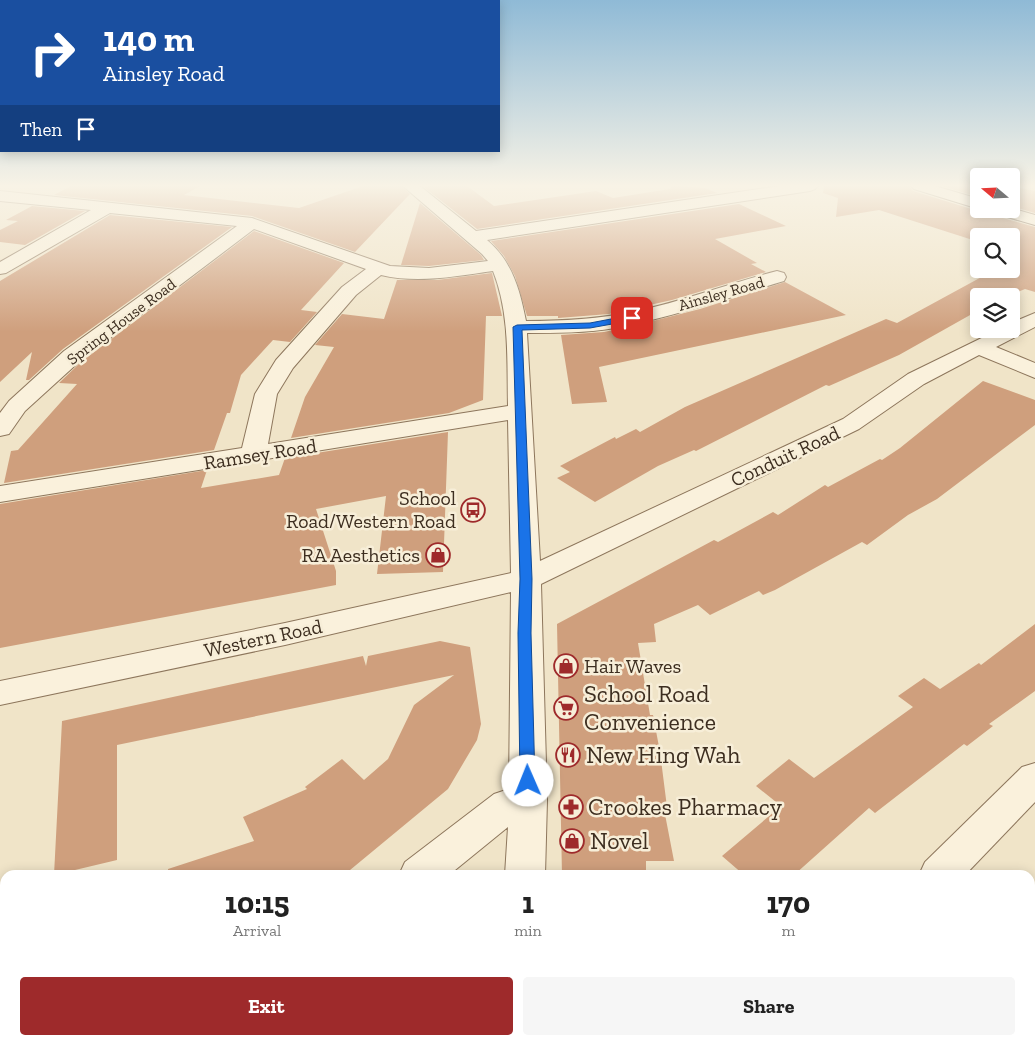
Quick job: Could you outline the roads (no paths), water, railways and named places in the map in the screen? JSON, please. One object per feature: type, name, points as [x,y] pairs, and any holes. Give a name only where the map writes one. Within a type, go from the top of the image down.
[{"type":"street","points":[[0,269],[60,235]]},
{"type":"street","name":"Spring House Road","points":[[0,429],[17,406],[72,356],[236,235]]},
{"type":"street","points":[[285,235],[379,268],[400,273],[416,274],[500,265]]},
{"type":"street","points":[[470,235],[488,250],[500,265],[510,289],[517,327],[526,579],[528,800],[525,870]]},
{"type":"street","points":[[473,237],[487,235]]},
{"type":"street","points":[[252,455],[266,394],[284,366],[349,291],[379,268]]},
{"type":"street","name":"Ainsley Road","points":[[517,327],[590,326],[612,322],[684,304],[776,277]]},
{"type":"street","name":"Conduit Road","points":[[526,579],[851,424],[916,379],[1035,319]]},
{"type":"street","points":[[977,347],[1035,370]]},
{"type":"street","name":"Ramsey Road","points":[[0,494],[520,411]]},
{"type":"street","name":"Western Road","points":[[0,693],[284,634],[526,579]]},
{"type":"street","points":[[944,870],[1035,778]]},
{"type":"street","points":[[425,870],[507,805],[528,800]]},
{"type":"place","name":"School Road/Western Road","points":[[473,510]]},
{"type":"place","name":"RA Aesthetics","points":[[438,555]]},
{"type":"place","name":"Hair Waves","points":[[566,666]]},
{"type":"place","name":"School Road Convenience","points":[[566,708]]},
{"type":"place","name":"New Hing Wah","points":[[568,755]]},
{"type":"place","name":"Crookes Pharmacy","points":[[571,807]]},
{"type":"place","name":"Novel","points":[[572,841]]}]
